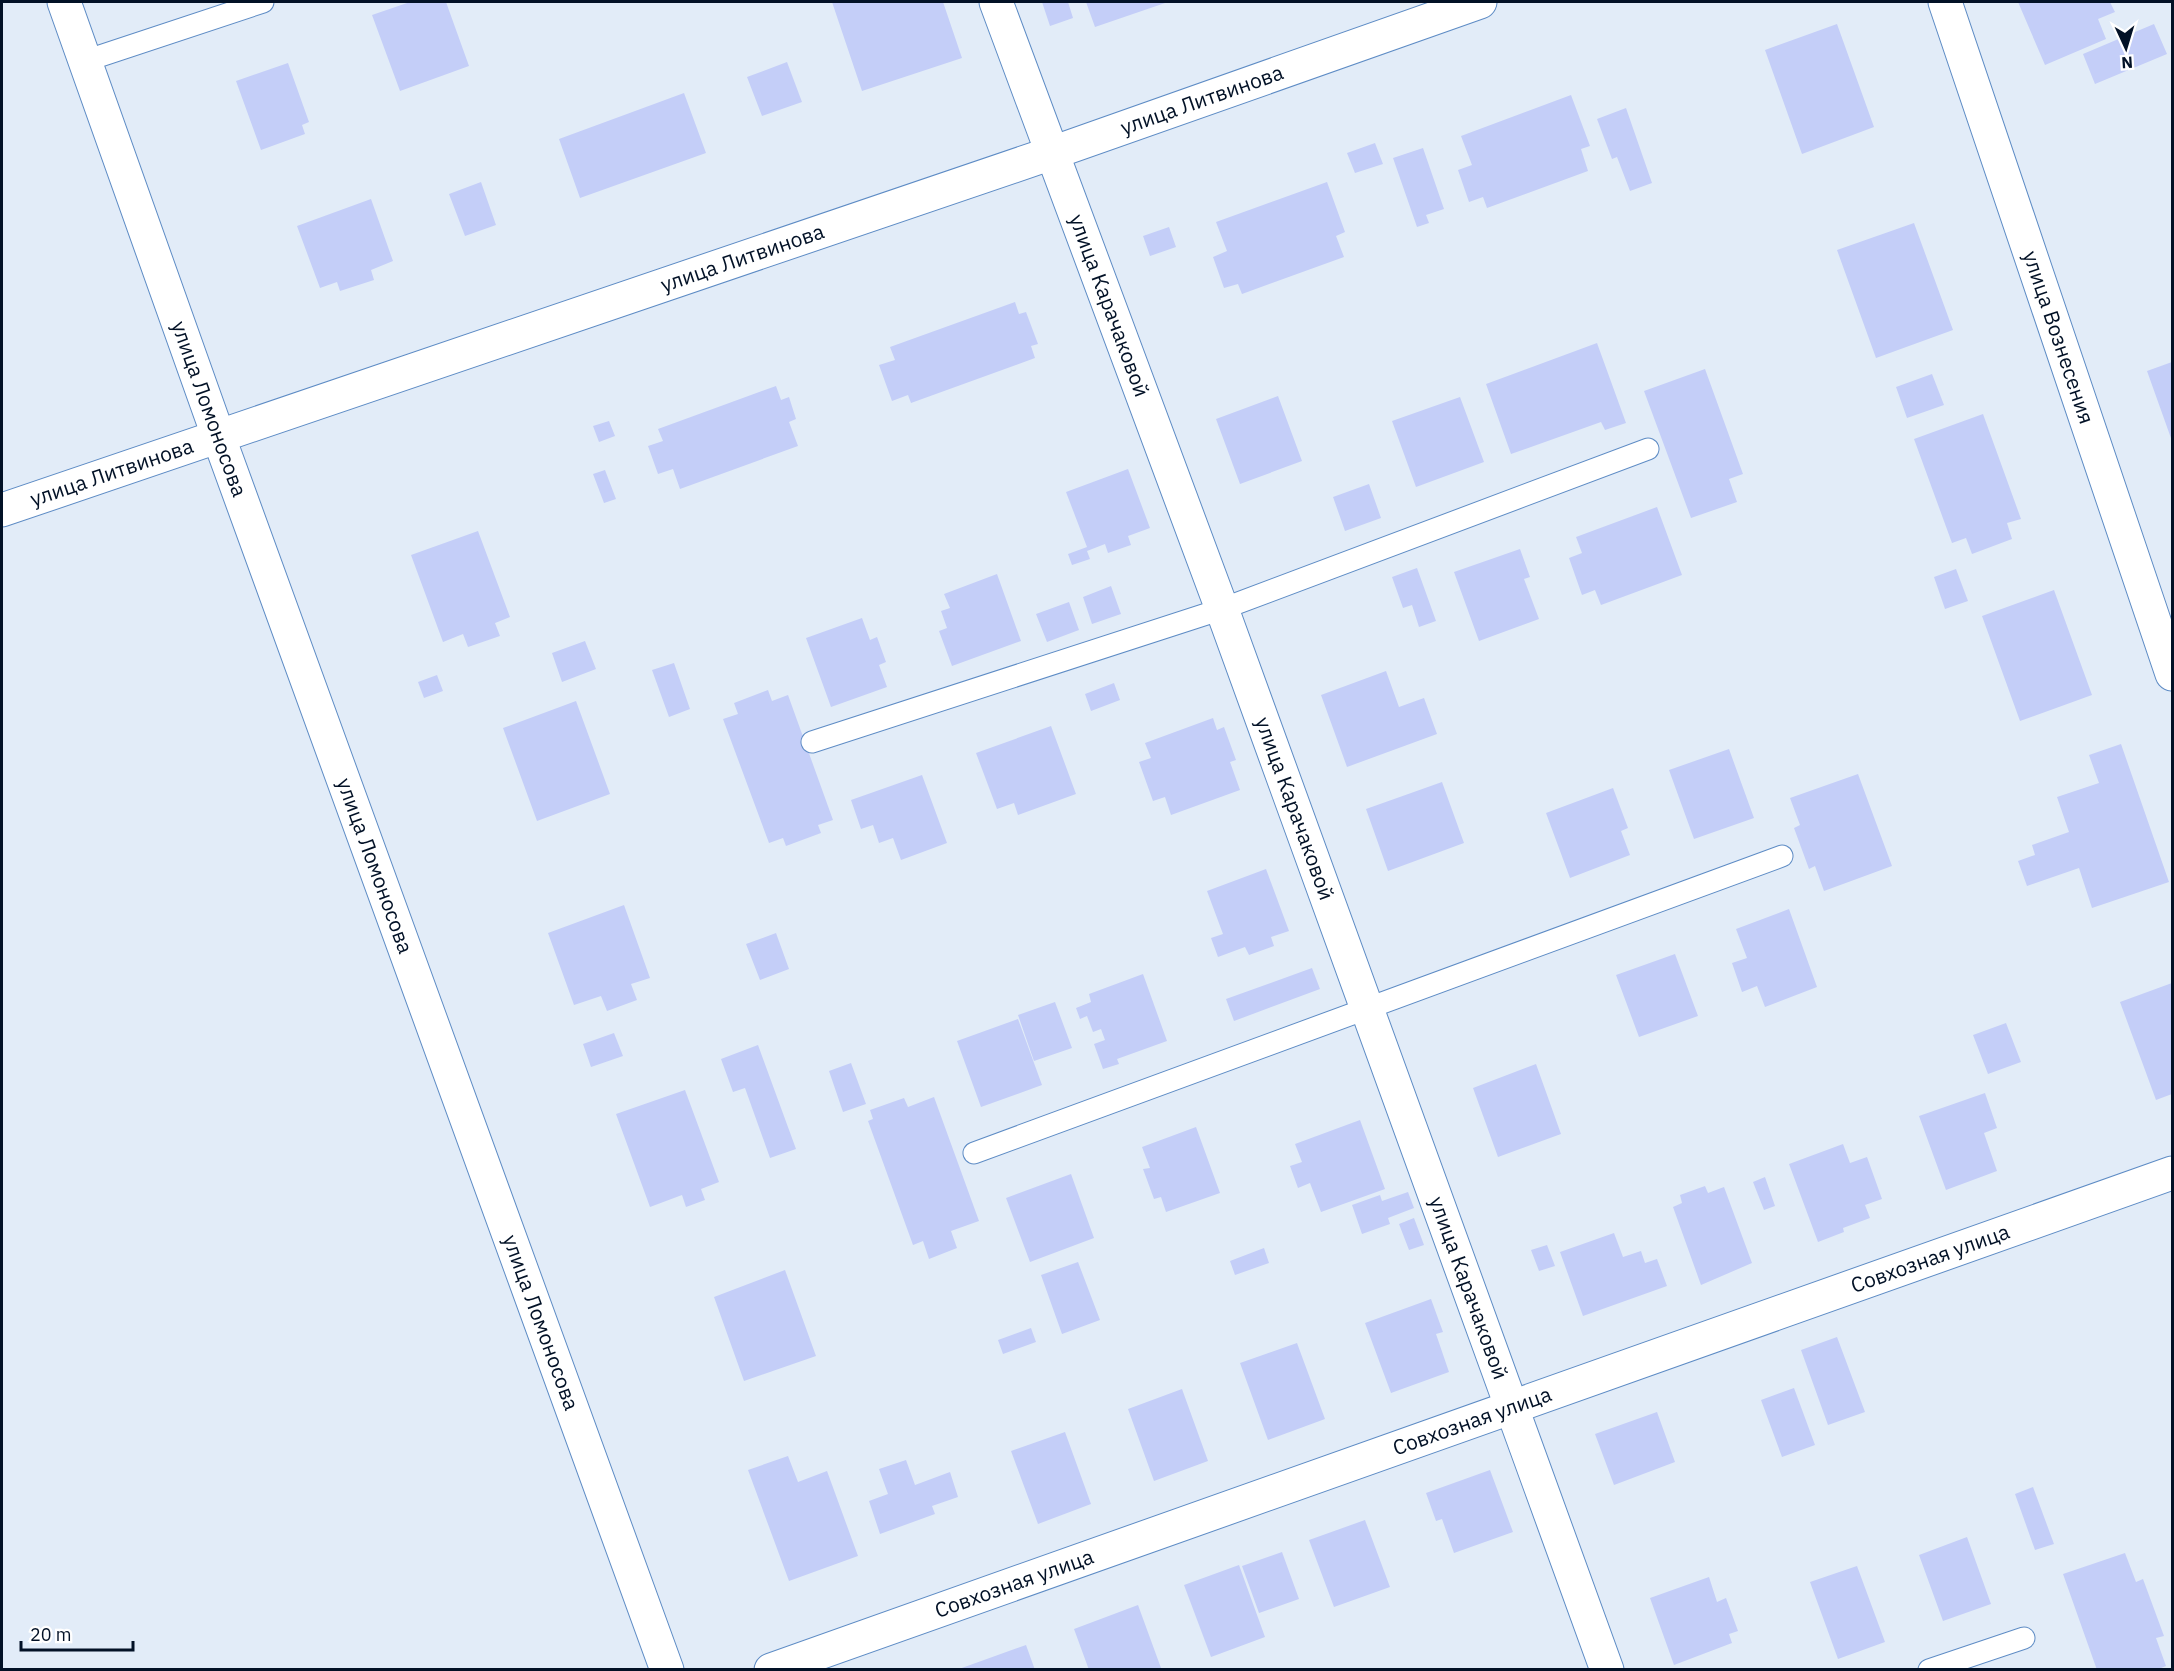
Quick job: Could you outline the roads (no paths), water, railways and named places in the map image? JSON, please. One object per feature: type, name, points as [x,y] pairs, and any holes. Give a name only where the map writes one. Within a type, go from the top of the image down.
[{"type":"street","name":"улица Ломоносова","points":[[64,2],[219,438],[667,1670]]},
{"type":"street","name":"улица Карачаковой","points":[[996,2],[1222,609],[1607,1670]]},
{"type":"street","name":"улица Литвинова","points":[[2,510],[1052,153],[1480,2]]},
{"type":"street","name":"улица Вознесения","points":[[1945,2],[2172,674]]},
{"type":"street","name":"Совхозная улица","points":[[771,1670],[2172,1173]]},
{"type":"lane","points":[[85,61],[263,2]]},
{"type":"lane","points":[[812,742],[1222,609],[1647,449]]},
{"type":"lane","points":[[974,1153],[1782,855]]},
{"type":"lane","points":[[1929,1670],[2024,1638]]}]
